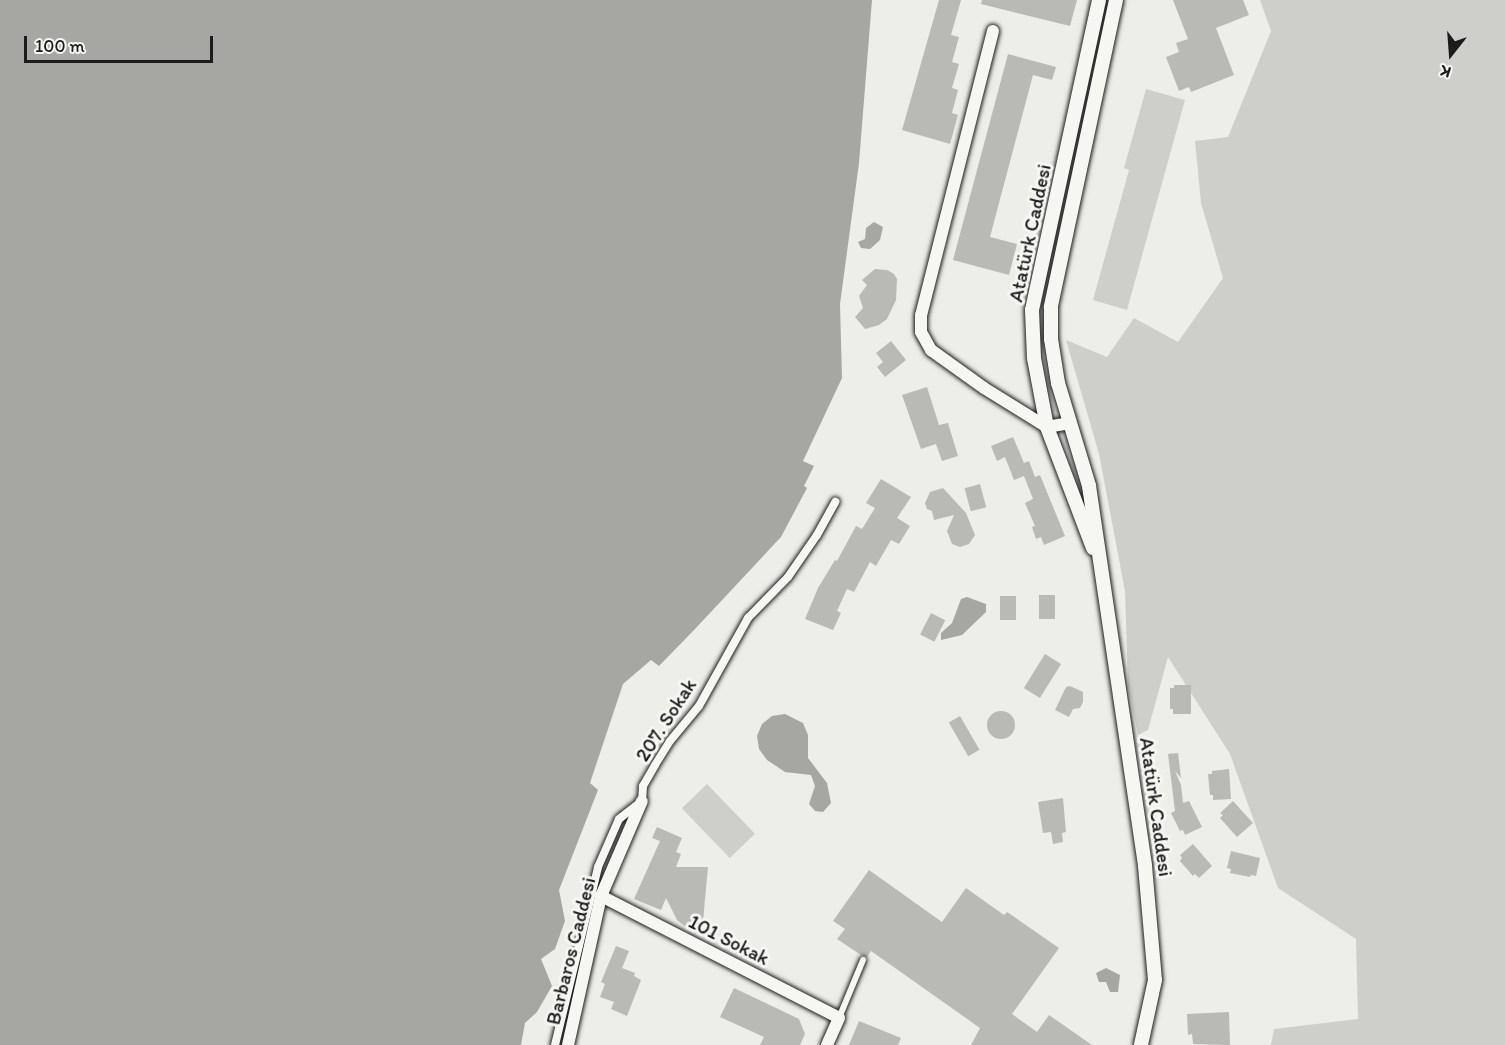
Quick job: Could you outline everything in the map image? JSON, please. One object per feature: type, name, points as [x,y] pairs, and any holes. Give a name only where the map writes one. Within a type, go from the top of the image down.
[{"type":"street","name":"Atatürk Caddesi","points":[[1099,0],[1032,310],[1034,358],[1047,427],[1102,573]]},
{"type":"street","name":"Atatürk Caddesi","points":[[1116,0],[1051,307],[1051,339],[1058,383],[1089,486],[1153,937],[1155,980],[1141,1045]]},
{"type":"street","points":[[993,31],[921,315],[921,332],[931,350],[984,388],[1047,427],[1070,423]]},
{"type":"street","name":"207. Sokak","points":[[642,801],[643,786],[655,765],[670,741],[699,706],[748,618],[788,577],[836,502]]},
{"type":"street","points":[[555,1045],[598,867],[620,819],[642,801]]},
{"type":"street","name":"Barbaros Caddesi","points":[[568,1045],[601,896],[642,801]]},
{"type":"street","name":"101 Sokak","points":[[601,896],[839,1018]]},
{"type":"street","points":[[827,1045],[839,1018]]},
{"type":"lane","points":[[839,1018],[863,960]]},
{"type":"shaded area","points":[[0,0],[872,0],[859,163],[840,304],[842,378],[803,461],[814,466],[804,486],[807,488],[781,537],[695,629],[659,666],[651,660],[623,684],[590,783],[598,790],[559,890],[565,921],[555,949],[541,959],[552,986],[537,1012],[525,1023],[521,1045],[0,1045]]},
{"type":"shaded area","points":[[1260,0],[1505,0],[1505,1045],[1271,1045],[1274,1029],[1358,1019],[1356,939],[1278,888],[1230,754],[1168,657],[1148,730],[1138,735],[1128,685],[1125,591],[1099,454],[1066,340],[1107,357],[1134,318],[1178,342],[1223,278],[1201,203],[1195,141],[1228,137],[1271,31]]},
{"type":"shaded area","points":[[1146,89],[1185,100],[1127,310],[1093,300],[1129,170],[1124,168]]},
{"type":"shaded area","points":[[874,222],[883,227],[880,240],[870,249],[861,248],[858,242],[865,239],[866,228]]},
{"type":"shaded area","points":[[967,597],[986,604],[986,612],[962,635],[941,640],[941,633],[952,623],[961,599]]},
{"type":"shaded area","points":[[785,714],[803,723],[808,735],[808,758],[827,783],[831,803],[823,812],[815,811],[809,804],[815,786],[811,775],[785,772],[767,760],[759,749],[757,736],[762,724],[772,716]]},
{"type":"shaded area","points":[[707,784],[755,834],[730,858],[682,808]]},
{"type":"shaded area","points":[[1106,968],[1120,975],[1118,992],[1110,992],[1106,982],[1099,982],[1096,973]]},
{"type":"building","points":[[939,0],[961,0],[951,35],[959,37],[952,62],[959,64],[952,88],[958,90],[952,113],[958,115],[950,144],[902,130]]},
{"type":"building","points":[[982,0],[1077,0],[1070,26],[981,4]]},
{"type":"building","points":[[1173,0],[1243,0],[1249,15],[1216,28],[1234,75],[1191,92],[1189,87],[1179,91],[1166,57],[1179,52],[1176,43],[1188,39]]},
{"type":"building","points":[[1008,54],[1056,67],[1052,80],[1033,75],[990,237],[1017,244],[1009,275],[953,260]]},
{"type":"building","points":[[875,269],[887,270],[894,274],[897,279],[896,300],[887,319],[879,325],[865,329],[855,317],[863,308],[859,296],[867,285],[862,280]]},
{"type":"building","points":[[891,341],[906,360],[885,377],[877,367],[883,362],[876,353]]},
{"type":"building","points":[[927,387],[939,425],[948,423],[958,456],[942,461],[936,444],[921,449],[902,395]]},
{"type":"building","points":[[1013,437],[1024,463],[1029,461],[1035,477],[1040,475],[1065,536],[1044,545],[1041,537],[1036,539],[1032,527],[1035,526],[1025,503],[1033,499],[1024,476],[1014,480],[1005,457],[997,461],[991,446]]},
{"type":"building","points":[[881,479],[911,497],[897,518],[910,526],[899,544],[891,540],[876,566],[870,562],[854,592],[847,589],[837,611],[841,613],[833,630],[805,619],[818,588],[835,560],[837,561],[856,526],[862,529],[875,508],[866,503]]},
{"type":"building","points":[[980,484],[986,507],[971,511],[965,488]]},
{"type":"building","points":[[943,488],[966,513],[975,535],[969,544],[960,547],[952,544],[947,531],[954,515],[934,520],[932,511],[927,509],[925,503],[930,492]]},
{"type":"building","points":[[1039,595],[1055,595],[1055,619],[1039,619]]},
{"type":"building","points":[[1000,596],[1016,596],[1016,620],[1000,620]]},
{"type":"building","points":[[931,613],[945,620],[934,642],[920,634]]},
{"type":"building","points":[[1045,654],[1061,664],[1040,698],[1024,688]]},
{"type":"building","points":[[1174,685],[1191,685],[1191,714],[1173,714],[1173,709],[1170,709],[1170,688],[1174,688]]},
{"type":"building","points":[[1070,686],[1083,692],[1083,702],[1080,708],[1073,709],[1069,717],[1055,710],[1066,687]]},
{"type":"building","points":[[1001,711],[1011,715],[1015,725],[1011,735],[1001,739],[991,735],[987,725],[991,715]]},
{"type":"building","points":[[960,716],[980,750],[968,756],[949,722]]},
{"type":"building","points":[[1178,753],[1181,778],[1175,771],[1181,785],[1183,803],[1189,801],[1202,827],[1185,835],[1183,830],[1180,831],[1171,813],[1175,811],[1168,754]]},
{"type":"building","points":[[1229,769],[1231,799],[1213,800],[1213,795],[1210,795],[1208,774],[1212,774],[1212,771]]},
{"type":"building","points":[[1063,798],[1066,832],[1062,833],[1063,842],[1053,844],[1051,832],[1043,833],[1038,802]]},
{"type":"building","points":[[1233,801],[1253,823],[1237,837],[1220,818],[1223,815],[1220,813]]},
{"type":"building","points":[[657,827],[682,838],[676,852],[681,854],[676,867],[708,867],[702,932],[691,931],[677,920],[666,898],[661,910],[634,899],[660,841],[652,838]]},
{"type":"building","points":[[1193,844],[1212,866],[1199,878],[1195,874],[1193,876],[1180,861],[1182,858],[1180,855]]},
{"type":"building","points":[[1231,851],[1260,858],[1256,876],[1230,873],[1231,869],[1227,868]]},
{"type":"building","points":[[869,870],[942,922],[966,888],[1004,915],[1007,912],[1059,948],[1012,1014],[1037,1032],[1049,1015],[1092,1045],[971,1045],[980,1028],[871,951],[867,957],[861,955],[837,939],[845,929],[833,921]]},
{"type":"building","points":[[616,946],[629,951],[622,968],[635,973],[634,976],[641,980],[627,1016],[611,1009],[614,1002],[600,997],[605,984],[601,982]]},
{"type":"building","points":[[734,988],[799,1019],[805,1034],[800,1045],[760,1045],[764,1037],[720,1017]]},
{"type":"building","points":[[1229,1012],[1230,1045],[1193,1044],[1192,1034],[1188,1035],[1187,1014]]},
{"type":"building","points":[[859,1021],[901,1038],[898,1045],[849,1045]]}]
